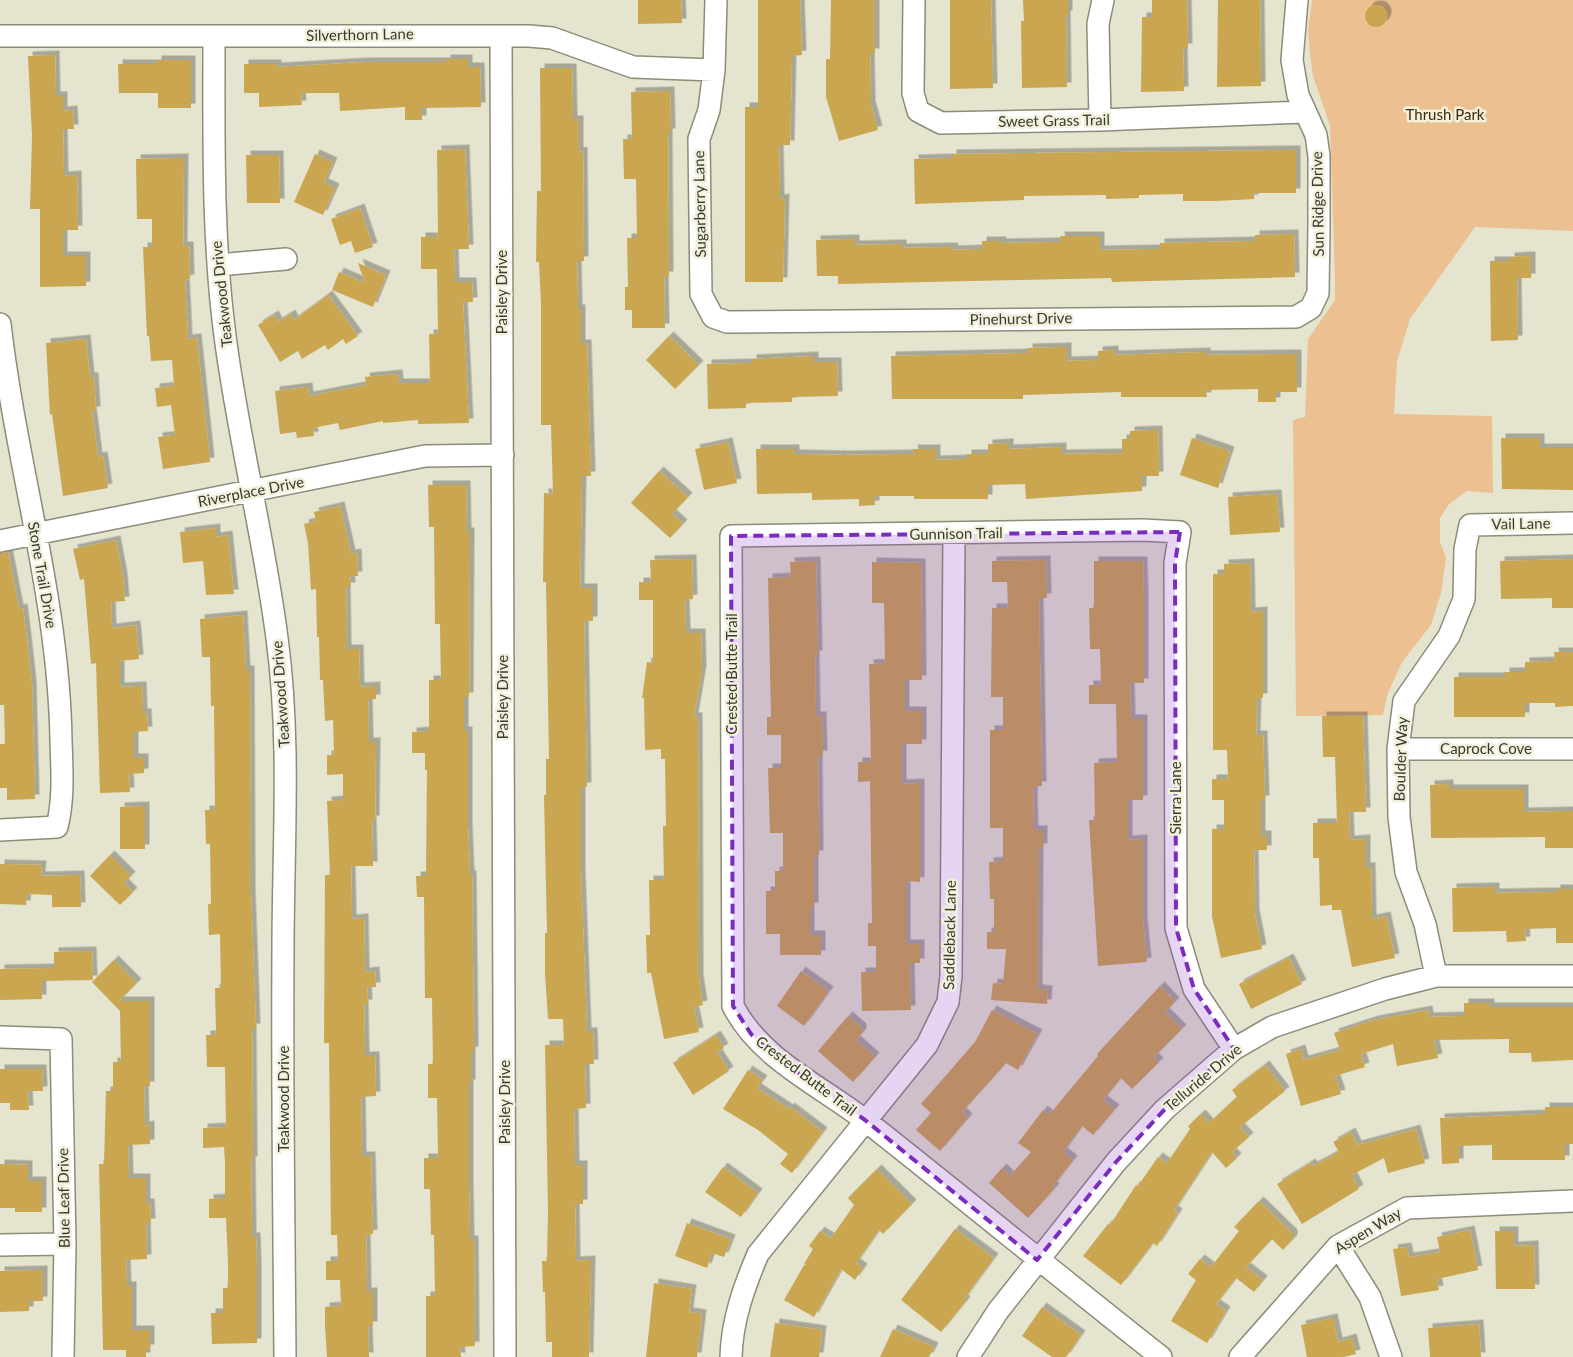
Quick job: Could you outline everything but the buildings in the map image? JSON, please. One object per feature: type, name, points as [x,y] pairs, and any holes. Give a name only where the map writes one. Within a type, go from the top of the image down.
[{"type":"street","name":"Sugarberry Lane","points":[[713,317],[701,294],[699,139],[709,110],[714,70],[716,0]]},
{"type":"street","name":"Sweet Grass Trail","points":[[914,0],[912,93],[918,112],[941,123],[1100,120],[1305,112]]},
{"type":"street","points":[[1100,120],[1098,24],[1103,0]]},
{"type":"street","name":"Sun Ridge Drive","points":[[1297,0],[1292,60],[1298,95],[1316,135],[1319,156],[1318,293]]},
{"type":"street","name":"Silverthorn Lane","points":[[0,36],[214,37],[478,34],[552,38],[640,68],[714,70]]},
{"type":"street","name":"Paisley Drive","points":[[501,36],[506,1357]]},
{"type":"street","name":"Teakwood Drive","points":[[214,37],[214,190],[218,265],[237,420],[252,492],[277,638],[285,746],[286,821],[283,958],[285,1357]]},
{"type":"street","points":[[218,265],[286,259]]},
{"type":"street","name":"Pinehurst Drive","points":[[713,317],[727,322],[737,322],[1296,316],[1311,308],[1318,293]]},
{"type":"street","name":"Stone Trail Drive","points":[[0,324],[14,419],[51,620],[61,707],[62,806],[57,827],[0,830]]},
{"type":"street","name":"Riverplace Drive","points":[[0,542],[425,456],[503,455]]},
{"type":"street","name":"Vail Lane","points":[[1470,525],[1573,523]]},
{"type":"street","name":"Boulder Way","points":[[1436,976],[1425,924],[1406,872],[1399,817],[1398,749],[1404,701],[1449,636],[1464,599],[1465,549],[1470,525]]},
{"type":"street","name":"Gunnison Trail","points":[[731,536],[1143,530],[1180,532]]},
{"type":"street","name":"Sierra Lane","points":[[1180,532],[1175,563],[1176,928],[1194,989],[1234,1049]]},
{"type":"street","name":"Saddleback Lane","points":[[731,1357],[735,1318],[758,1254],[927,1045],[948,1002],[951,976],[954,534]]},
{"type":"street","name":"Crested Butte Trail","points":[[731,536],[733,1006],[751,1034],[773,1055],[865,1120],[1037,1260],[1161,1357]]},
{"type":"street","name":"Caprock Cove","points":[[1398,749],[1573,749]]},
{"type":"street","name":"Telluride Drive","points":[[968,1357],[998,1312],[1037,1260],[1122,1155],[1165,1109],[1234,1049],[1272,1027],[1385,989],[1436,976],[1573,976]]},
{"type":"street","name":"Blue Leaf Drive","points":[[0,1037],[61,1039],[65,1244],[63,1357]]},
{"type":"street","name":"Aspen Way","points":[[1240,1357],[1338,1246],[1408,1208],[1573,1201]]},
{"type":"street","points":[[0,1245],[65,1244]]},
{"type":"street","points":[[1338,1246],[1370,1296],[1391,1357]]},
{"type":"highlighted area","points":[[1180,532],[1175,563],[1176,928],[1194,989],[1234,1049],[1165,1109],[1116,1162],[1037,1260],[865,1120],[773,1055],[751,1034],[733,1006],[731,536]]},
{"type":"green space","name":"Thrush Park","points":[[1312,0],[1573,0],[1573,231],[1475,227],[1410,319],[1397,361],[1394,414],[1492,416],[1493,493],[1467,491],[1449,504],[1440,518],[1440,542],[1446,558],[1441,593],[1431,625],[1402,662],[1388,693],[1383,715],[1296,716],[1293,420],[1305,417],[1308,339],[1335,300],[1330,126],[1313,76],[1310,55],[1308,29]]}]
